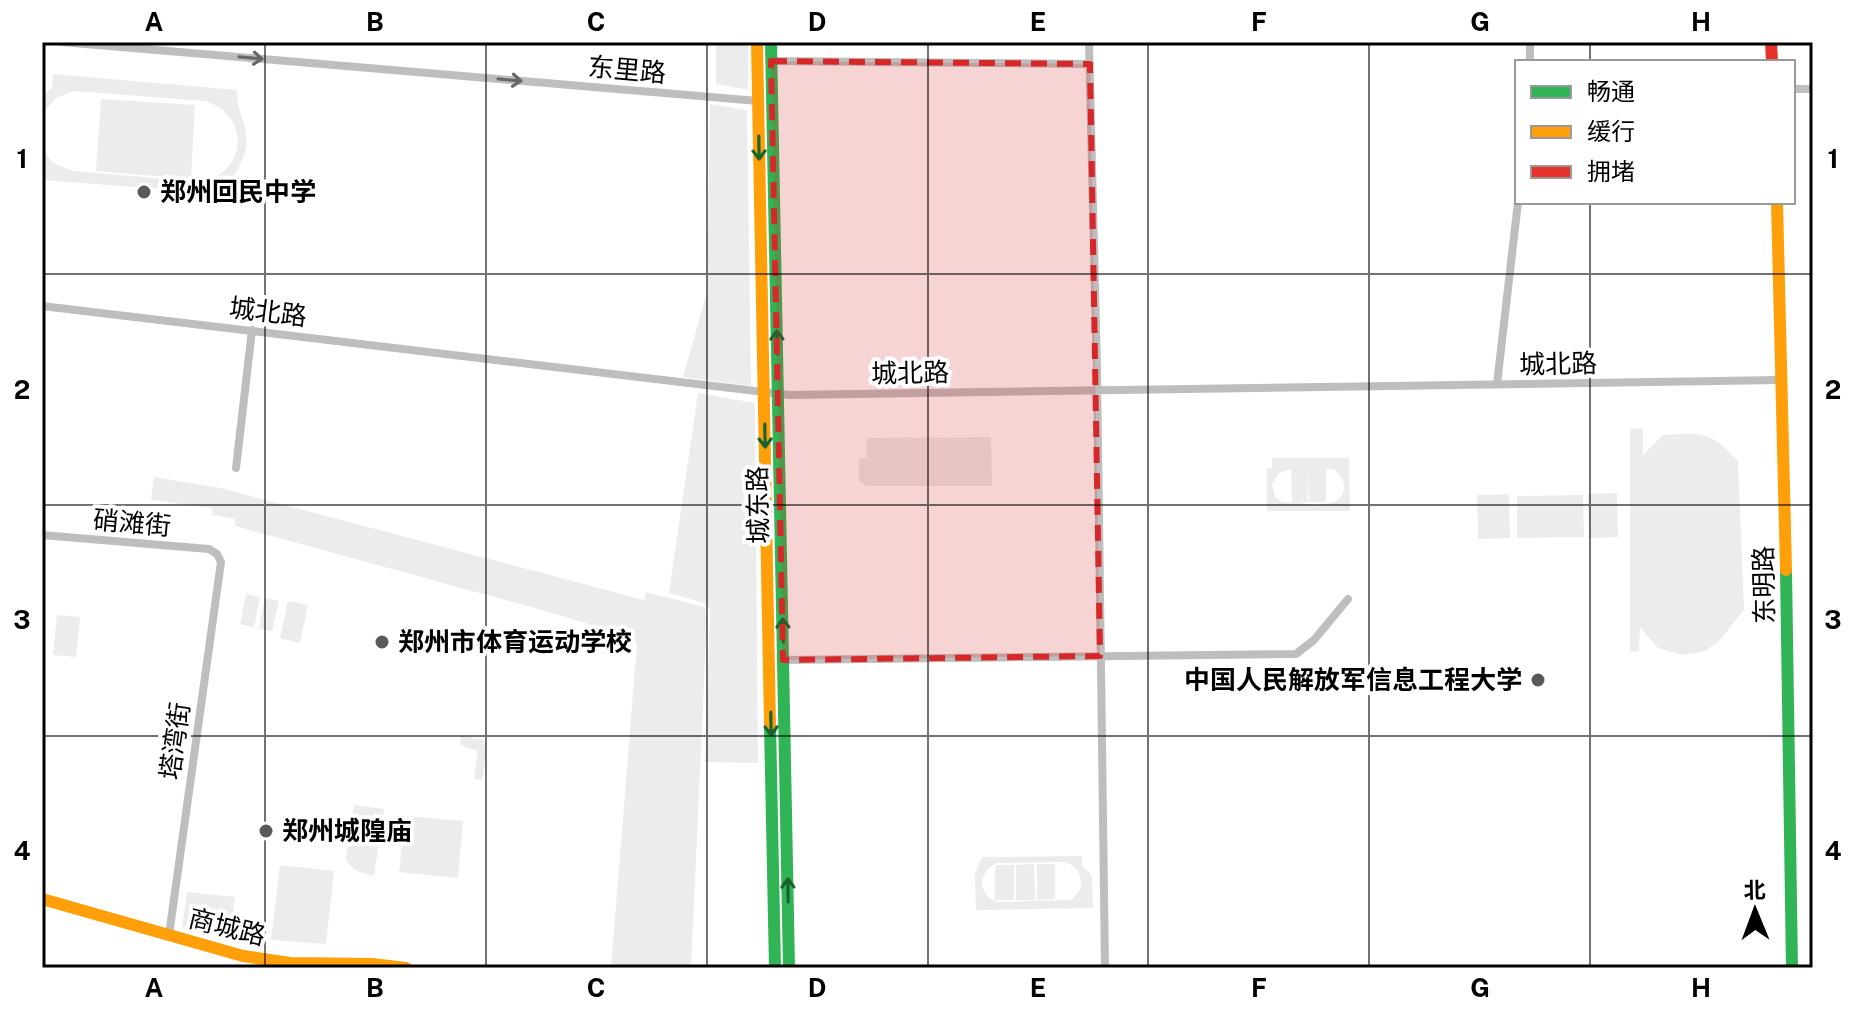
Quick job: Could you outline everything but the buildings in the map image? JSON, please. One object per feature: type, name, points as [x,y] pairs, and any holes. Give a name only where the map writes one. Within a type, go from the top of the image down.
[{"type":"main road","name":"城东路","points":[[757,42],[775,968]]},
{"type":"main road","name":"城东路","points":[[771,42],[789,968]]},
{"type":"main road","name":"东明路","points":[[1777,204],[1783,380],[1792,968]]},
{"type":"main road","name":"商城路","points":[[42,899],[257,963],[368,964],[406,968]]},
{"type":"street","name":"东里路","points":[[62,42],[144,46],[758,101]]},
{"type":"street","points":[[1089,42],[1105,968]]},
{"type":"street","points":[[771,61],[1090,64]]},
{"type":"street","points":[[1497,384],[1518,204]]},
{"type":"street","name":"城北路","points":[[42,306],[778,394],[1783,380]]},
{"type":"street","points":[[236,468],[252,330]]},
{"type":"street","name":"硝滩街","points":[[42,535],[209,549],[217,554]]},
{"type":"street","name":"塔湾街","points":[[169,935],[221,562],[217,554]]},
{"type":"street","points":[[783,660],[1296,654],[1314,640],[1348,599]]},
{"type":"highlighted area","points":[[771,61],[1090,64],[1100,656],[783,660]]},
{"type":"shaded area","points":[[722,42],[748,42],[748,90],[716,84],[716,45],[722,45]]},
{"type":"shaded area","points":[[53,74],[237,90],[246,146],[228,194],[42,180],[42,149],[53,163],[73,171],[198,182],[226,169],[238,144],[231,119],[220,108],[205,101],[74,91],[56,98],[42,113],[42,95],[52,88]]},
{"type":"shaded area","points":[[101,99],[195,105],[191,179],[96,171]]},
{"type":"shaded area","points":[[710,104],[747,110],[751,386],[683,377],[707,292]]},
{"type":"shaded area","points":[[698,393],[755,403],[758,763],[705,762],[710,609],[704,603],[669,593]]},
{"type":"shaded area","points":[[1643,428],[1643,455],[1663,435],[1696,434],[1720,444],[1738,461],[1744,610],[1719,641],[1705,651],[1682,655],[1658,648],[1640,627],[1639,651],[1630,652],[1630,429]]},
{"type":"shaded area","points":[[991,437],[992,486],[867,486],[859,481],[859,458],[867,458],[866,438]]},
{"type":"shaded area","points":[[1272,458],[1349,458],[1350,511],[1267,511],[1267,468],[1272,468]],"holes":[[[1291,469],[1292,503],[1282,502],[1275,497],[1272,484],[1279,473]],[[1309,469],[1309,502],[1326,502],[1326,469],[1333,469],[1343,480],[1340,498],[1327,504],[1296,503],[1308,502]]]},
{"type":"shaded area","points":[[154,477],[220,488],[644,600],[646,592],[705,607],[707,619],[691,968],[611,968],[637,644],[634,638],[235,526],[235,519],[212,515],[212,508],[151,500]]},
{"type":"shaded area","points":[[1617,493],[1618,537],[1589,538],[1588,494]]},
{"type":"shaded area","points":[[1509,494],[1510,538],[1478,539],[1477,495]]},
{"type":"shaded area","points":[[1583,495],[1584,537],[1517,538],[1517,496]]},
{"type":"shaded area","points":[[246,594],[260,597],[254,627],[240,624]]},
{"type":"shaded area","points":[[265,598],[279,601],[272,631],[259,628]]},
{"type":"shaded area","points":[[288,601],[308,605],[300,643],[280,638]]},
{"type":"shaded area","points":[[57,615],[80,617],[76,657],[53,655]]},
{"type":"shaded area","points":[[461,736],[483,739],[487,749],[482,780],[474,779],[478,751],[460,745]]},
{"type":"shaded area","points":[[354,805],[384,809],[374,876],[358,871],[346,860]]},
{"type":"shaded area","points":[[405,816],[463,821],[458,878],[399,872]]},
{"type":"shaded area","points":[[1082,856],[1082,865],[1092,876],[1093,908],[976,910],[975,874],[982,857]],"holes":[[[1066,862],[1079,874],[1081,885],[1071,900],[997,902],[983,889],[983,877],[997,863]]]},
{"type":"shaded area","points":[[1034,864],[1035,900],[1016,900],[1016,865]]},
{"type":"shaded area","points":[[1037,864],[1055,864],[1055,899],[1037,900]]},
{"type":"shaded area","points":[[280,865],[334,871],[326,944],[271,940]]},
{"type":"shaded area","points":[[995,865],[1014,865],[1014,900],[995,900]]},
{"type":"shaded area","points":[[187,892],[235,897],[230,939],[182,927]]},
{"type":"traffic: fast","points":[[771,42],[789,968]]},
{"type":"traffic: fast","points":[[1786,570],[1792,968]]},
{"type":"traffic: fast","points":[[770,724],[775,968]]},
{"type":"traffic: slow","points":[[757,42],[770,724]]},
{"type":"traffic: slow","points":[[1777,204],[1786,570]]},
{"type":"traffic: slow","points":[[42,899],[243,956],[290,963],[372,964],[406,968]]},
{"type":"traffic: jam","points":[[1771,42],[1772,60]]},
{"type":"place","name":"郑州回民中学","points":[[144,192]]},
{"type":"place","name":"郑州市体育运动学校","points":[[382,642]]},
{"type":"place","name":"中国人民解放军信息工程大学","points":[[1538,680]]},
{"type":"place","name":"郑州城隍庙","points":[[266,831]]}]
